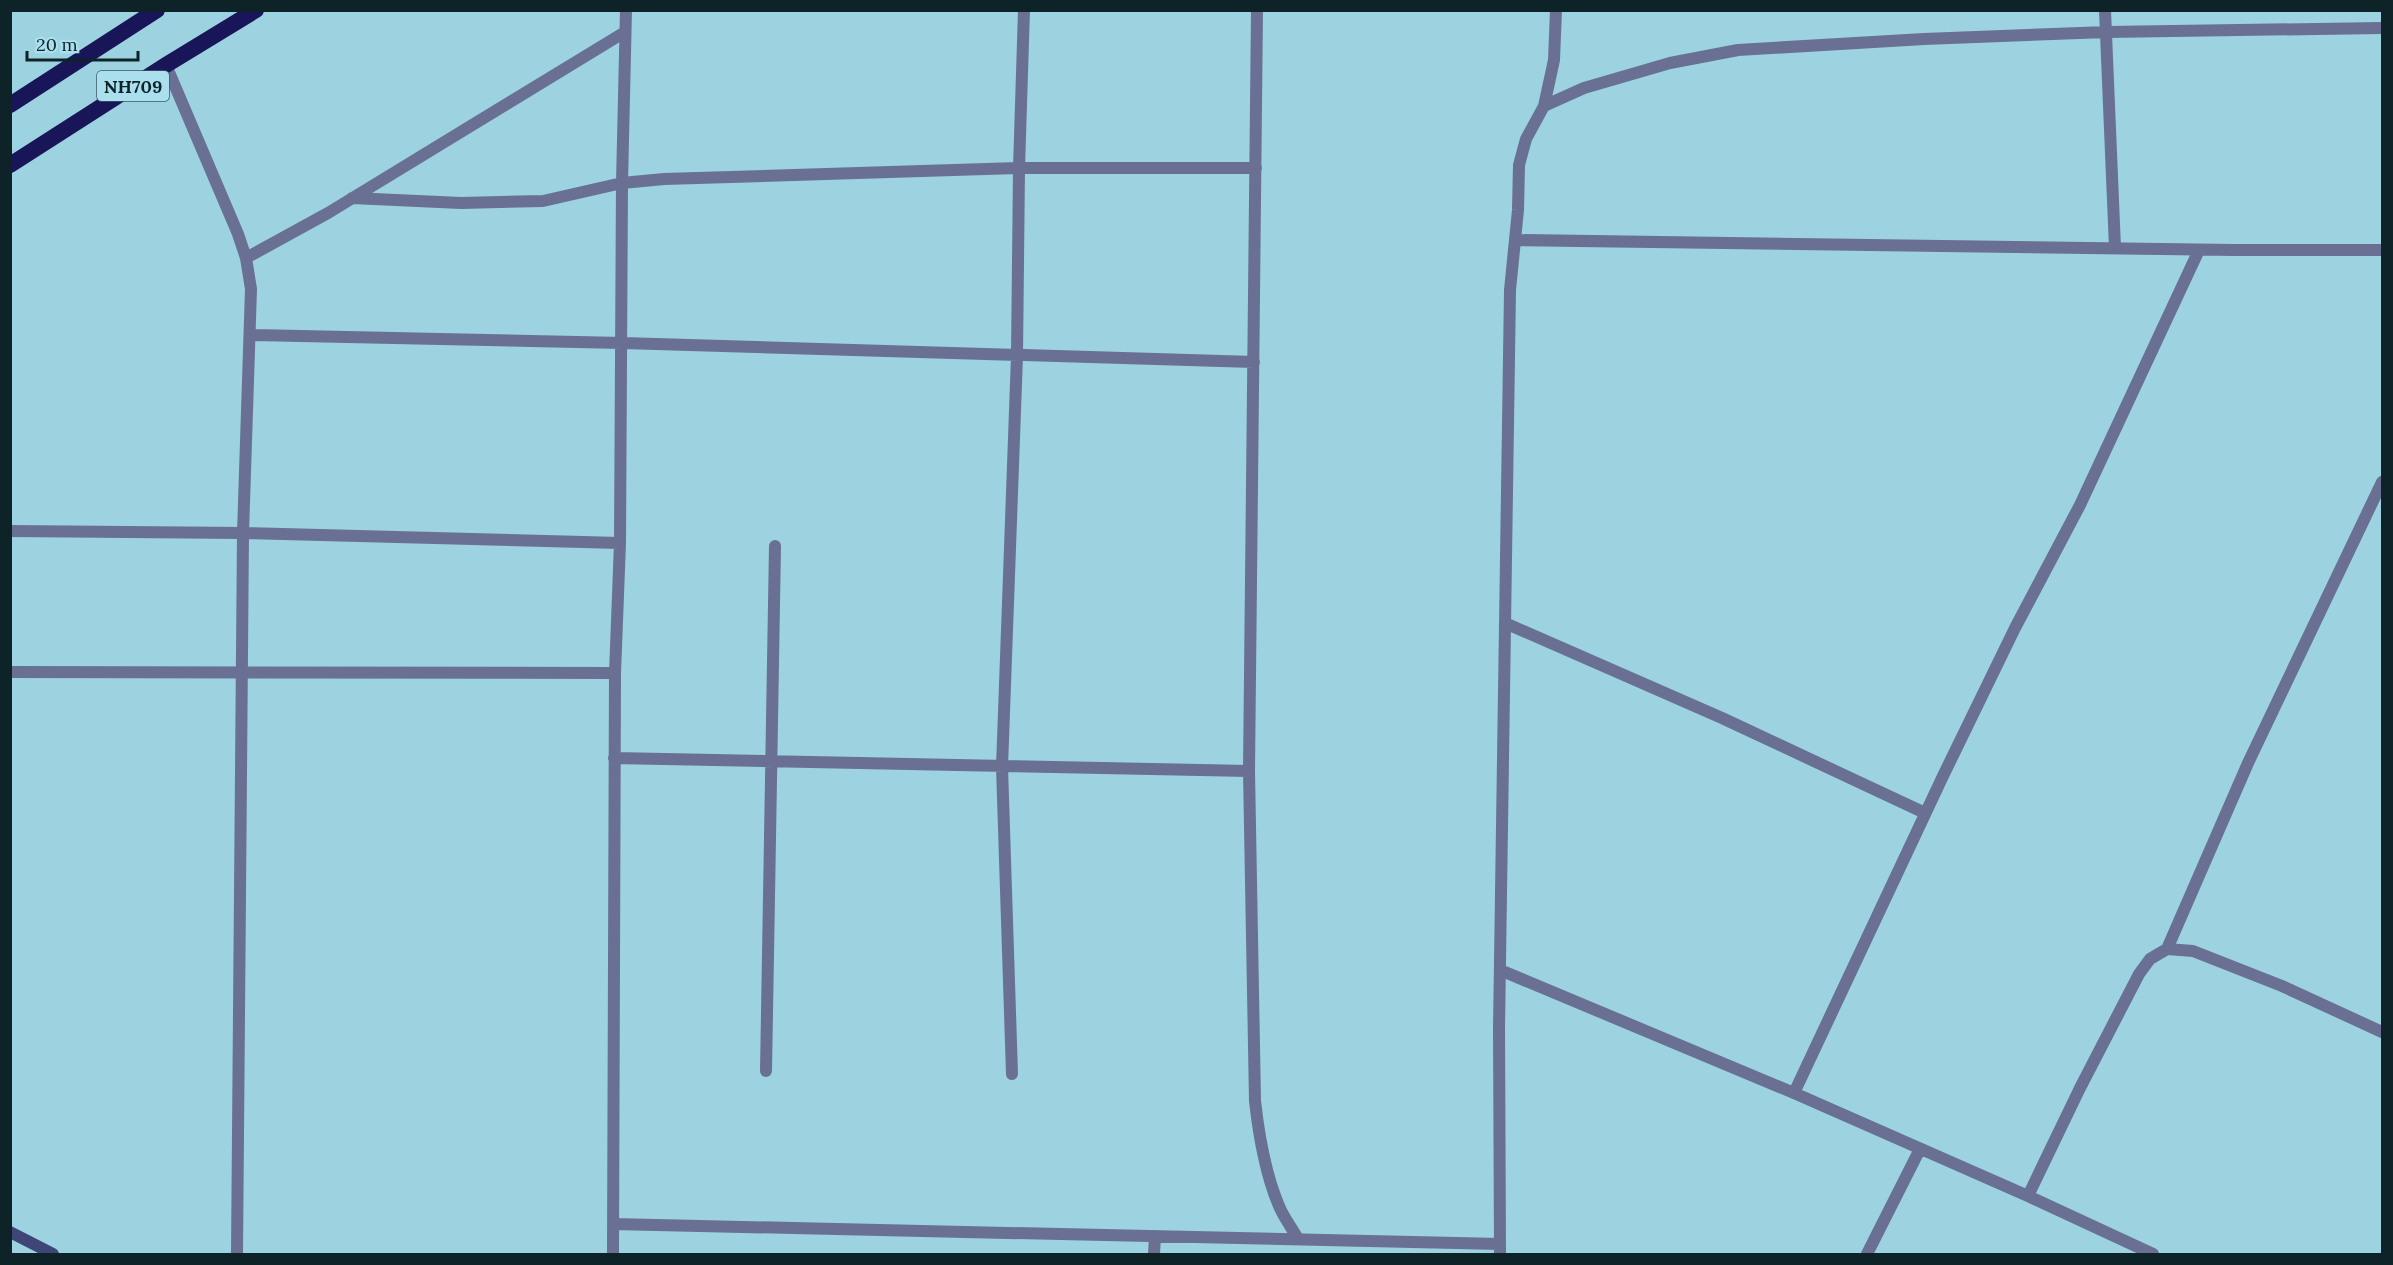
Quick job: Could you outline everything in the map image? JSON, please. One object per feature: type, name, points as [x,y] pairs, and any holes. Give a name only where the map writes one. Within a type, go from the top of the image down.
[{"type":"highway","name":"NH709","points":[[10,105],[157,10]]},
{"type":"highway","name":"NH709","points":[[10,165],[256,10]]},
{"type":"main road","points":[[10,1232],[53,1254]]},
{"type":"street","points":[[613,1254],[614,758],[620,543],[623,343],[621,183],[626,10]]},
{"type":"street","points":[[1012,1074],[1002,767],[1017,356],[1019,168],[1024,10]]},
{"type":"street","points":[[1257,10],[1249,771],[1257,1119],[1265,1164],[1280,1207],[1298,1239]]},
{"type":"street","points":[[613,1224],[1298,1239],[1500,1249],[1500,970],[1510,290],[1519,165],[1526,139],[1544,106],[1554,60],[1556,10]]},
{"type":"street","points":[[2105,10],[2115,248]]},
{"type":"street","points":[[1544,106],[1584,88],[1670,63],[1738,50],[1924,39],[2107,32],[2382,28]]},
{"type":"street","points":[[246,258],[352,198],[625,32]]},
{"type":"street","points":[[166,65],[238,234],[246,258],[251,289],[243,533],[237,1254]]},
{"type":"street","points":[[352,198],[461,203],[543,201],[621,183],[676,179],[1019,168],[1256,168]]},
{"type":"street","points":[[1515,240],[2199,250],[2382,249]]},
{"type":"street","points":[[1794,1093],[1925,813],[2016,628],[2080,505],[2199,250]]},
{"type":"street","points":[[250,335],[623,343],[1254,362]]},
{"type":"street","points":[[2168,949],[2248,763],[2382,482]]},
{"type":"street","points":[[10,531],[243,533],[620,543]]},
{"type":"street","points":[[766,1071],[775,546]]},
{"type":"street","points":[[1505,623],[1722,718],[1925,813]]},
{"type":"street","points":[[10,672],[615,673]]},
{"type":"street","points":[[614,758],[1249,771]]},
{"type":"street","points":[[2028,1196],[2139,974],[2150,959],[2168,949],[2193,951],[2282,986],[2382,1032]]},
{"type":"street","points":[[1500,970],[1794,1093],[2153,1254]]},
{"type":"street","points":[[1867,1254],[1920,1149]]},
{"type":"street","points":[[1154,1254],[1155,1236]]}]
